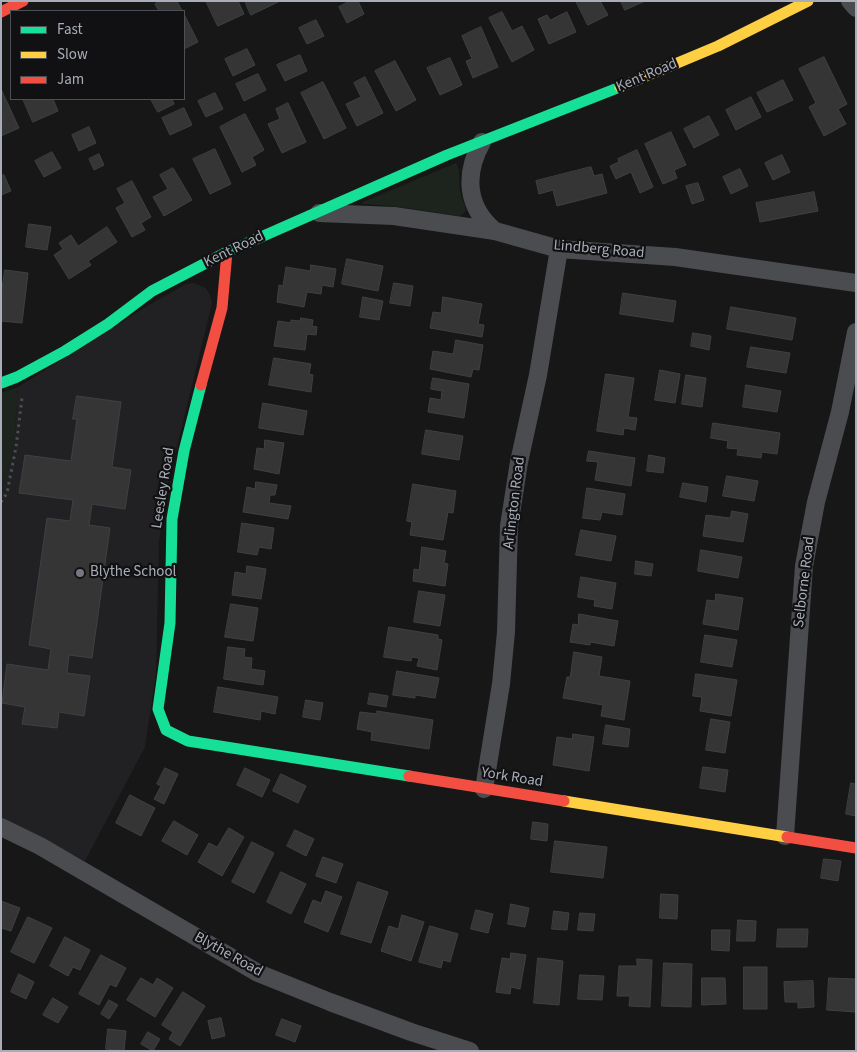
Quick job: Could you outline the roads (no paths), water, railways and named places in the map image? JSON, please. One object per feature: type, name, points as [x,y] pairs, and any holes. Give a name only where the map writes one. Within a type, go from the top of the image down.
[{"type":"street","points":[[1,12],[23,1]]},
{"type":"street","name":"Kent Road","points":[[1,383],[17,377],[65,352],[108,324],[152,291],[227,252],[314,212],[718,46],[808,1]]},
{"type":"street","points":[[850,1],[856,8]]},
{"type":"street","points":[[482,142],[474,155],[471,168],[470,191],[473,203],[479,214],[485,223],[495,231]]},
{"type":"street","name":"Lindberg Road","points":[[314,212],[394,216],[495,231],[559,249],[675,257],[856,283]]},
{"type":"street","name":"Arlington Road","points":[[484,789],[501,684],[506,632],[509,526],[519,462],[538,375],[559,249]]},
{"type":"street","name":"Leesley Road","points":[[166,730],[158,709],[170,624],[172,519],[184,451],[222,308],[227,252]]},
{"type":"street","name":"Selborne Road","points":[[785,836],[804,566],[816,502],[840,412],[856,332]]},
{"type":"street","name":"York Road","points":[[166,730],[188,741],[856,848]]},
{"type":"street","name":"Blythe Road","points":[[1,827],[40,846],[258,973],[411,1032],[470,1051]]},
{"type":"place","name":"Blythe School","points":[[80,573]]}]
